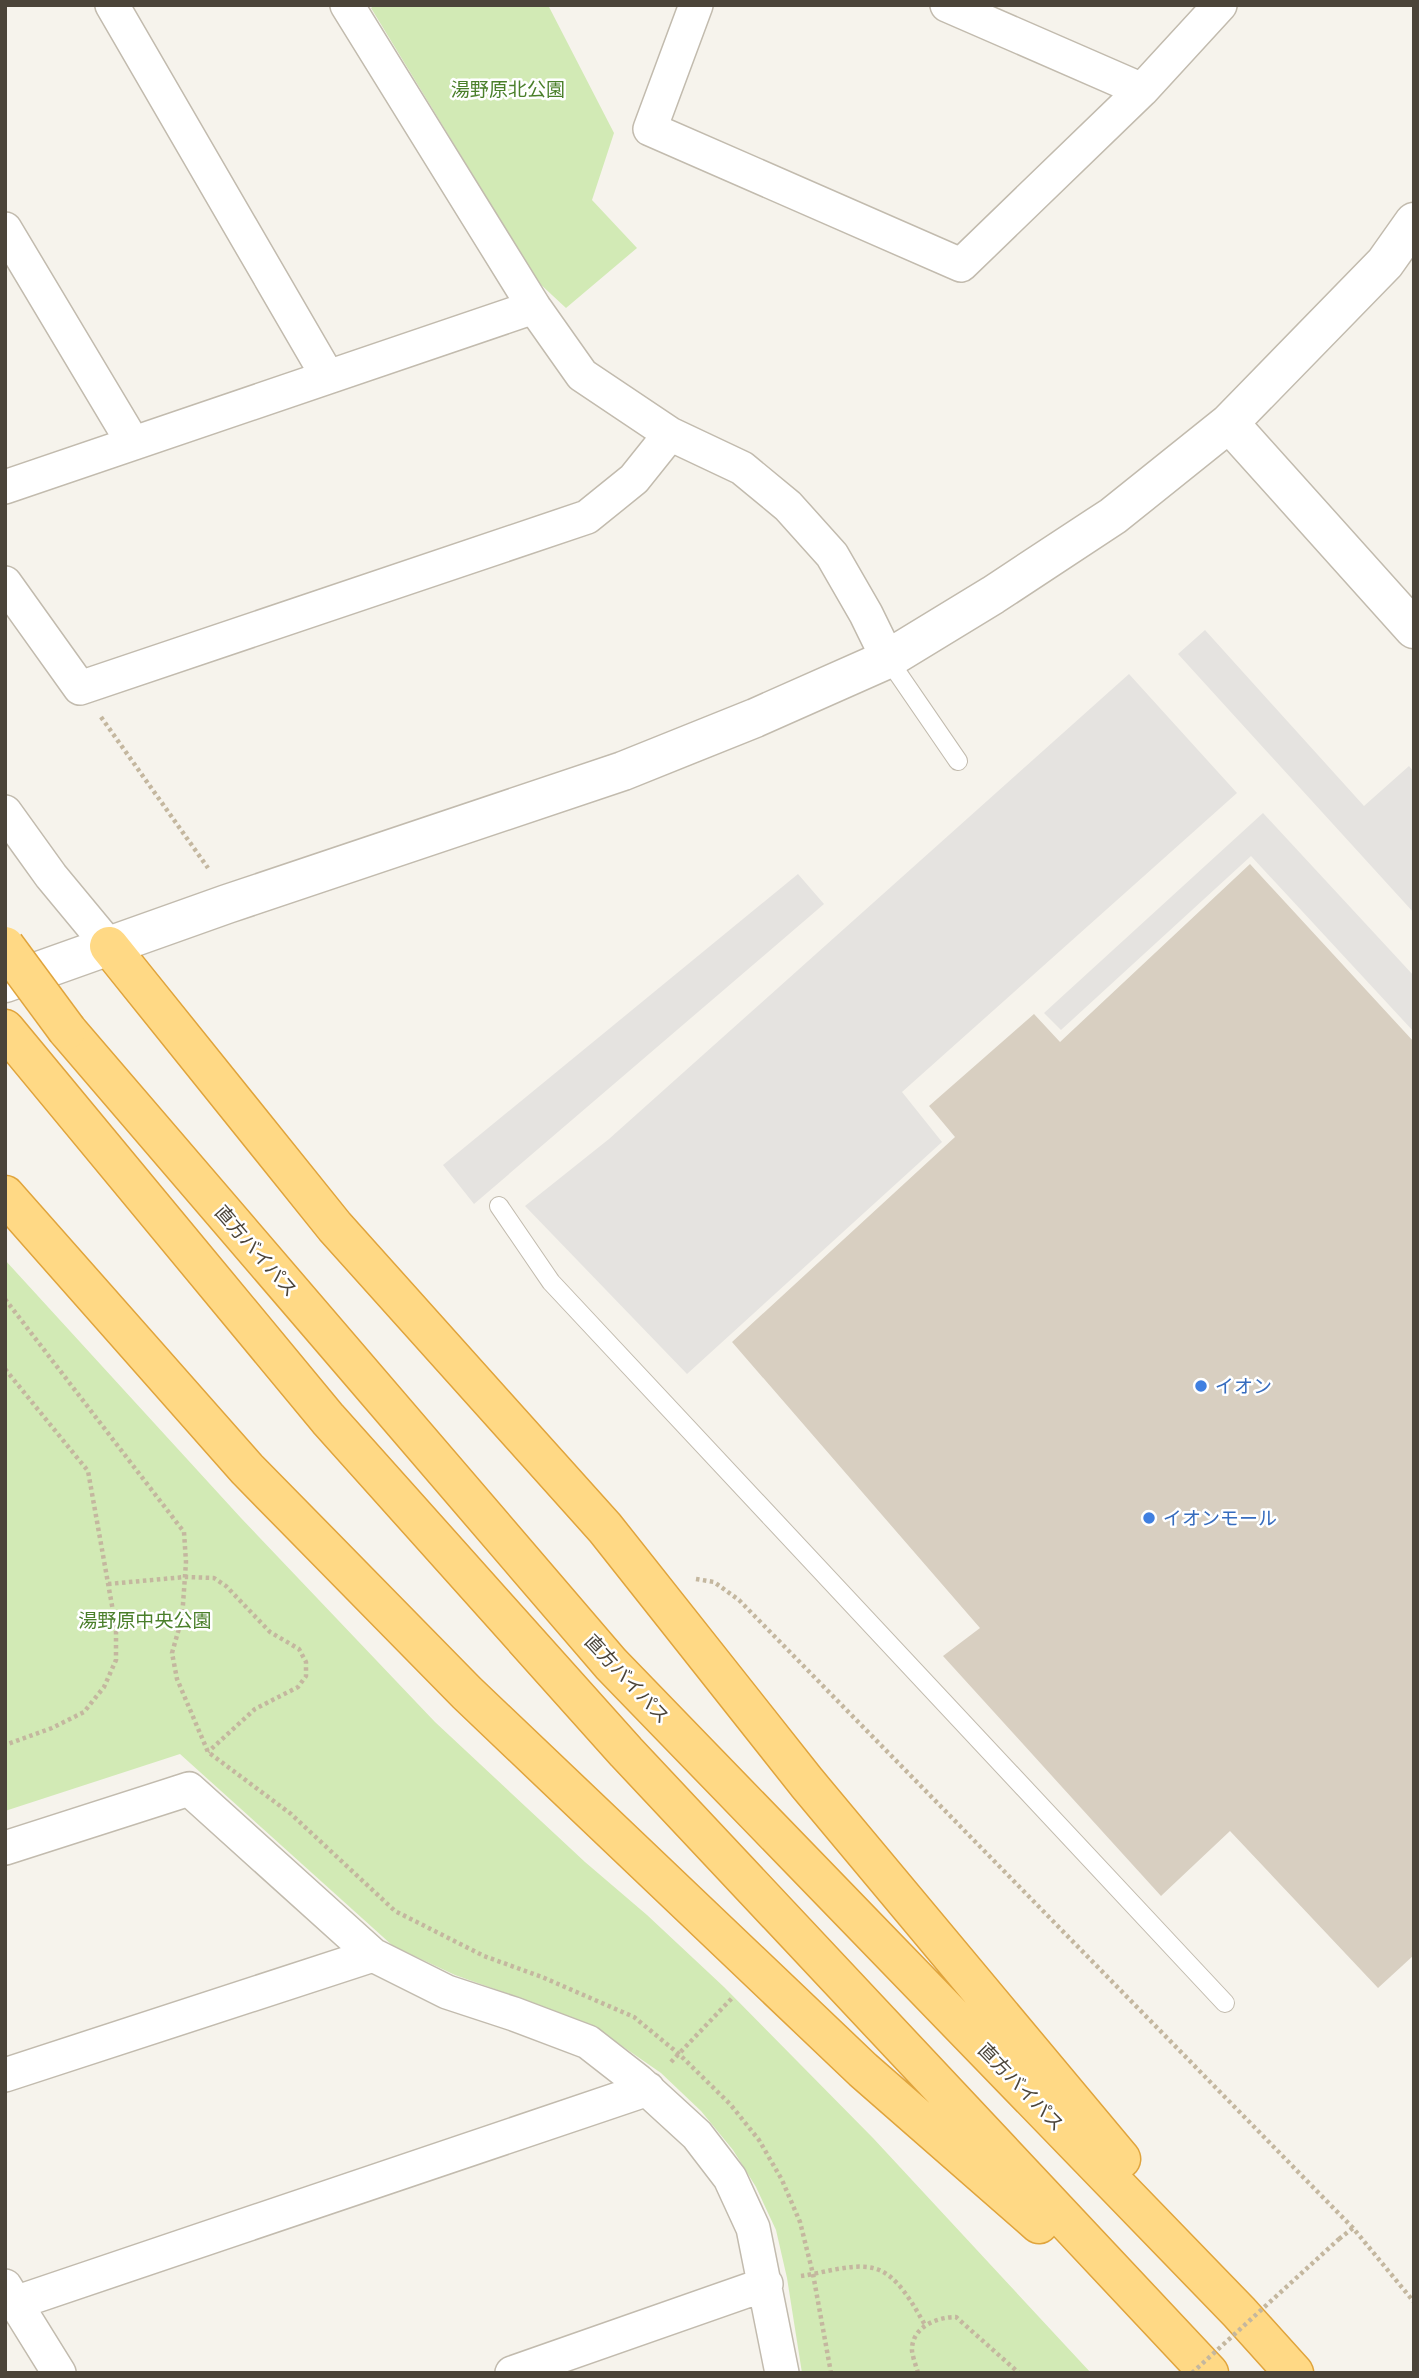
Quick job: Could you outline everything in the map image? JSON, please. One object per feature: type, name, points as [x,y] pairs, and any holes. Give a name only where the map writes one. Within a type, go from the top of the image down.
[{"type":"highway","name":"直方バイパス","points":[[5,946],[67,1030],[611,1664],[1239,2312],[1294,2373]]},
{"type":"highway","points":[[109,947],[335,1227],[605,1528],[807,1783],[1098,2128],[1239,2312]]},
{"type":"highway","points":[[13,1040],[328,1419],[617,1741],[1201,2371]]},
{"type":"highway","points":[[5,1195],[247,1469],[467,1693],[863,2070],[1201,2371]]},
{"type":"street","points":[[112,5],[328,376]]},
{"type":"street","points":[[347,5],[534,307],[582,374],[670,434],[742,468],[788,506],[832,555],[888,659]]},
{"type":"street","points":[[696,5],[650,129],[961,265],[1142,90],[1220,5]]},
{"type":"street","points":[[947,5],[1142,90]]},
{"type":"street","points":[[5,983],[227,904],[623,771],[755,718],[888,659],[993,595],[1113,516],[1229,423],[1385,263],[1414,222]]},
{"type":"street","points":[[5,229],[133,443]]},
{"type":"street","points":[[5,486],[534,307]]},
{"type":"street","points":[[1229,423],[1414,629]]},
{"type":"street","points":[[5,583],[80,688],[587,517],[634,479],[670,434]]},
{"type":"street","points":[[5,812],[51,876],[109,947]]},
{"type":"street","points":[[5,1848],[189,1789],[373,1955],[447,1992],[588,2042],[648,2089],[697,2135],[730,2178],[753,2228],[782,2373]]},
{"type":"street","points":[[5,2075],[373,1955]]},
{"type":"street","points":[[59,2373],[10,2295],[648,2089]]},
{"type":"street","points":[[512,2373],[766,2284]]},
{"type":"lane","points":[[888,659],[958,761]]},
{"type":"lane","points":[[499,1206],[551,1282],[1226,2003]]},
{"type":"path","points":[[80,688],[208,868]]},
{"type":"path","points":[[5,1299],[184,1532],[185,1577],[182,1618],[172,1653],[177,1679],[208,1752],[255,1709],[298,1687],[306,1676],[306,1662],[299,1649],[270,1632],[226,1586],[214,1578],[185,1577],[108,1584]]},
{"type":"path","points":[[5,1368],[88,1471],[116,1628],[116,1660],[104,1687],[84,1712],[52,1728],[5,1745]]},
{"type":"path","points":[[688,1578],[714,1581],[739,1600],[1353,2228],[1414,2302]]},
{"type":"path","points":[[648,2089],[660,2073],[740,1990]]},
{"type":"path","points":[[1201,2371],[1353,2228]]},
{"type":"path","points":[[766,2284],[787,2278],[854,2268],[875,2268],[891,2278],[909,2298],[925,2325]]},
{"type":"path","points":[[918,2373],[912,2349],[916,2336],[925,2325],[942,2317],[956,2317],[1019,2373]]},
{"type":"green space","name":"湯野原北公園","points":[[375,5],[548,5],[614,133],[592,200],[637,248],[566,308],[538,282],[371,8]]},
{"type":"green space","name":"湯野原中央公園","points":[[5,1260],[241,1518],[435,1722],[724,1987],[873,2138],[1091,2373],[802,2373],[787,2278],[776,2230],[756,2187],[733,2150],[701,2111],[661,2073],[596,2028],[455,1975],[393,1946],[180,1754],[5,1811]]},
{"type":"shaded area","points":[[1205,630],[1364,806],[1409,766],[1414,772],[1414,913],[1178,654]]},
{"type":"shaded area","points":[[1129,674],[1237,793],[902,1092],[942,1142],[687,1374],[525,1206],[609,1139]]},
{"type":"shaded area","points":[[1263,813],[1414,976],[1414,1032],[1251,856],[1061,1030],[1044,1013]]},
{"type":"shaded area","points":[[798,874],[824,904],[474,1204],[443,1165]]},
{"type":"building","name":"イオンモール","points":[[1250,864],[1414,1042],[1414,1955],[1378,1988],[1230,1831],[1161,1896],[943,1656],[980,1628],[732,1342],[955,1137],[929,1106],[1034,1014],[1060,1042]]},
{"type":"place","name":"イオン","points":[[1201,1386]]},
{"type":"place","name":"イオンモール","points":[[1149,1518]]}]
